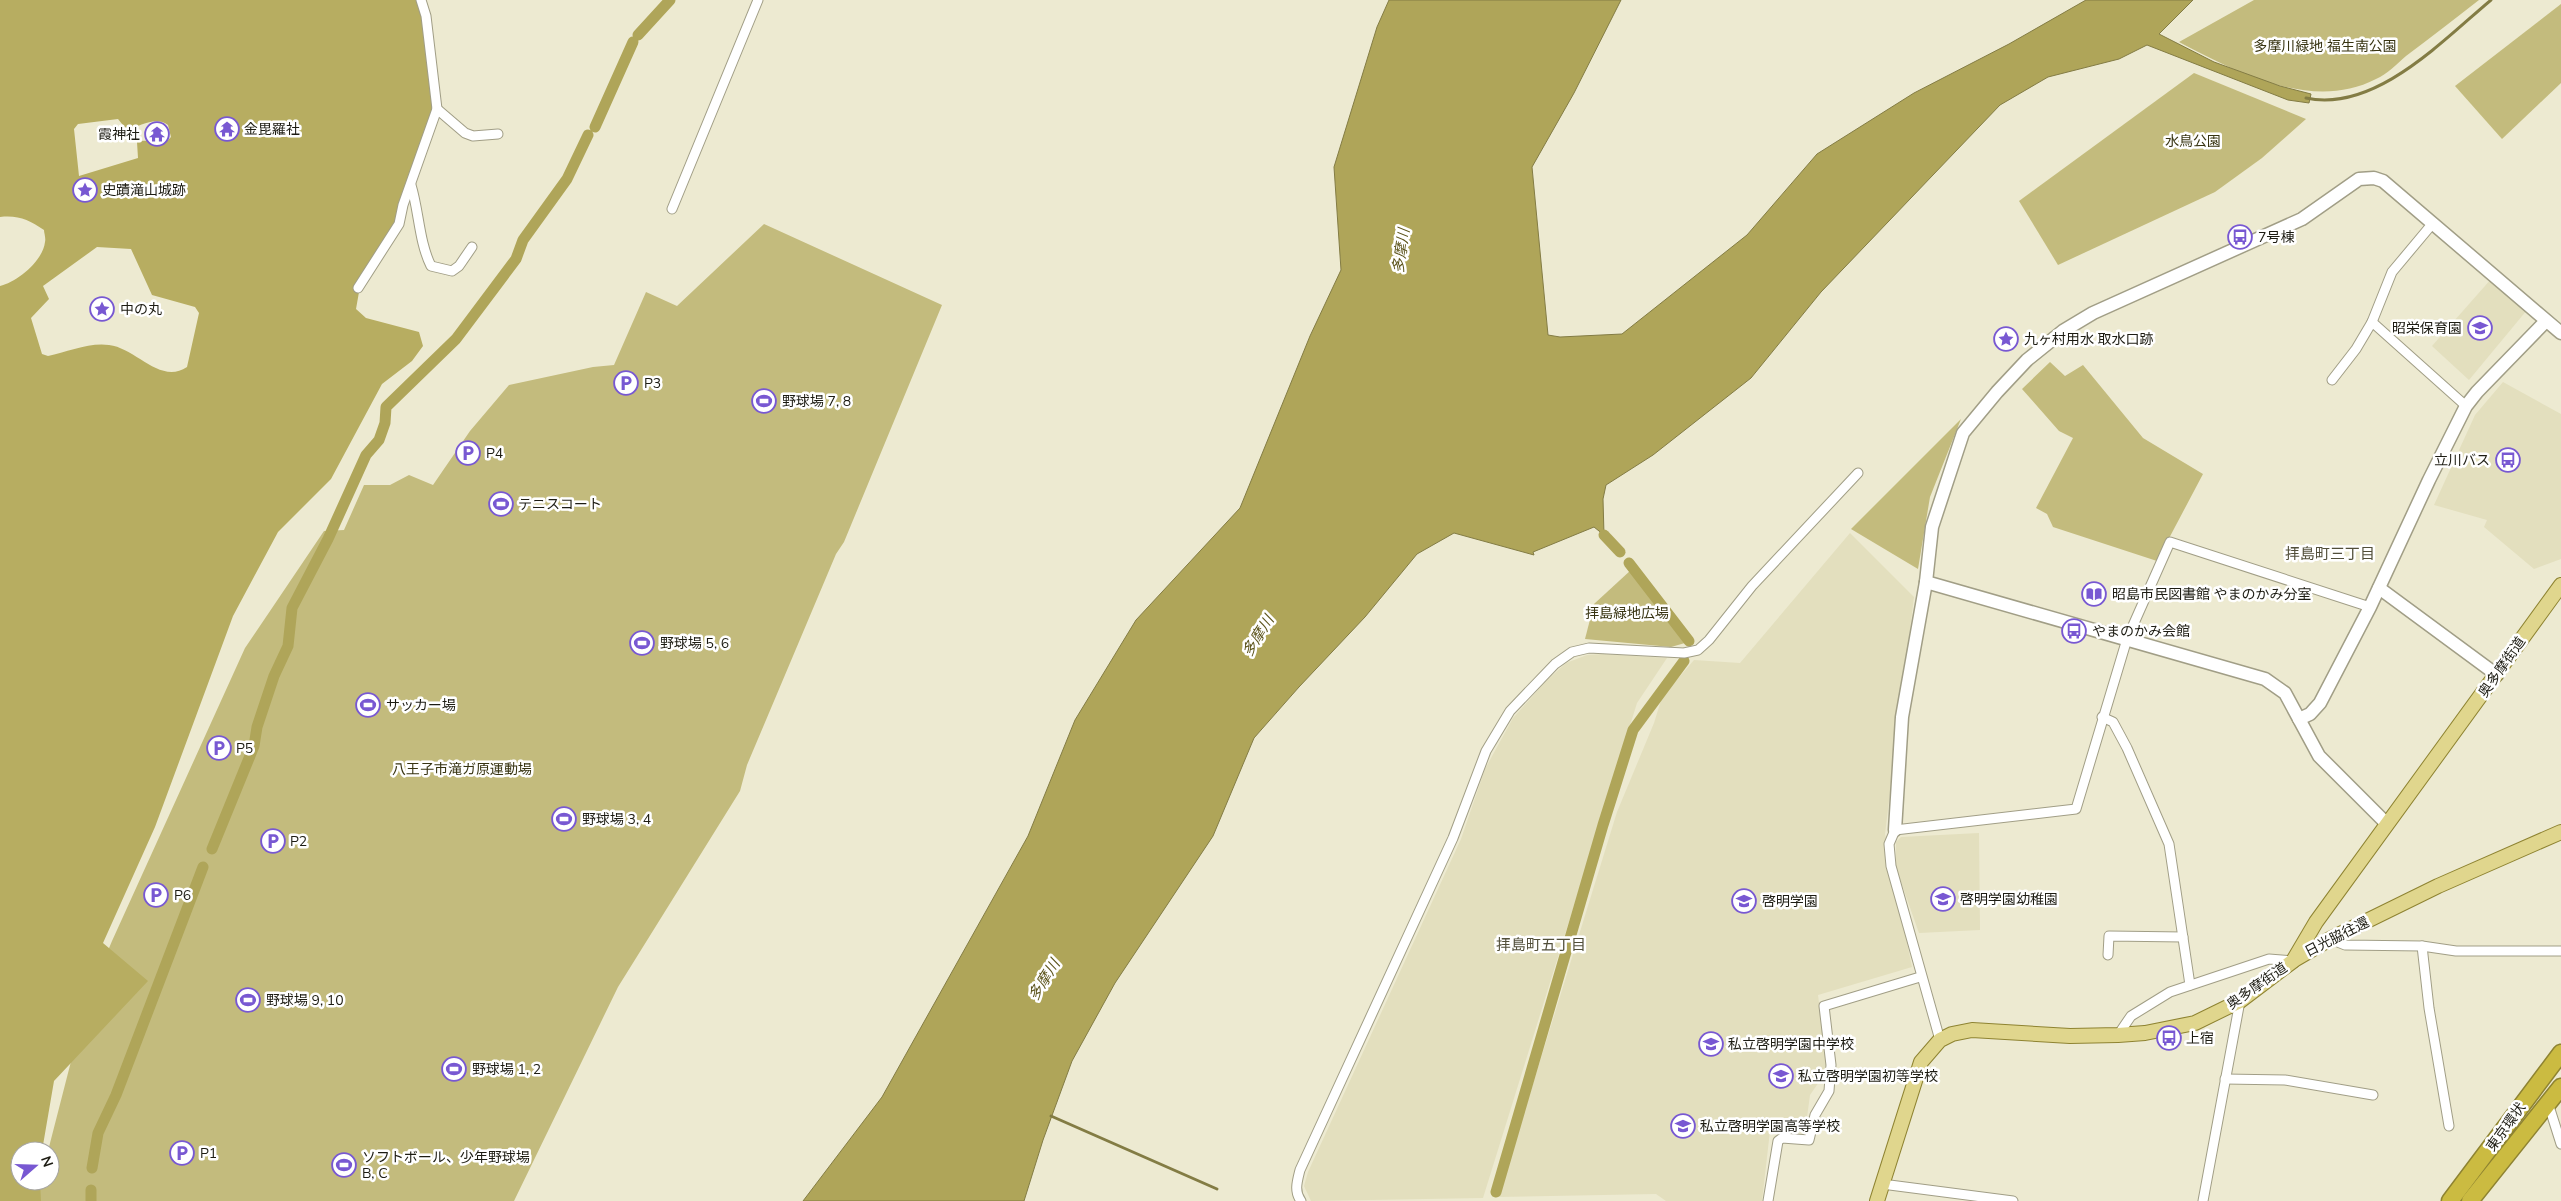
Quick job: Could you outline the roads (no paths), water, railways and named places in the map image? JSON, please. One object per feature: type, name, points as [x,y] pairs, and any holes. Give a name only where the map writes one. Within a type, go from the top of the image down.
[{"type":"highway","name":"東京環状","points":[[2450,1201],[2561,1053]]},
{"type":"highway","name":"東京環状","points":[[2470,1201],[2561,1087]]},
{"type":"main road","name":"奥多摩街道","points":[[1940,1040],[1972,1030],[2070,1036],[2145,1033],[2195,1023],[2240,1001],[2293,961],[2316,922],[2561,585]]},
{"type":"main road","name":"日光脇往還","points":[[2293,961],[2330,939],[2496,859],[2561,832]]},
{"type":"main road","points":[[1877,1201],[1920,1062],[1940,1040]]},
{"type":"street","points":[[358,288],[400,224],[403,205],[438,109],[426,16],[421,0]]},
{"type":"street","points":[[672,209],[758,0]]},
{"type":"street","points":[[438,109],[465,133],[473,136],[498,134]]},
{"type":"street","points":[[1940,1040],[1920,977],[1891,866],[1890,844],[1895,830],[1902,717],[1926,582],[1932,527],[1963,433],[1996,392],[2027,360],[2063,330],[2093,313],[2302,220],[2361,178],[2374,178],[2383,182],[2561,333]]},
{"type":"street","points":[[411,185],[426,256],[431,266],[452,271],[459,266],[472,247]]},
{"type":"street","points":[[2332,380],[2346,363],[2372,322],[2392,272],[2432,224]]},
{"type":"street","points":[[2299,719],[2310,714],[2320,704],[2370,607],[2466,406],[2477,392],[2546,321]]},
{"type":"street","points":[[2372,322],[2466,406]]},
{"type":"street","points":[[1301,1201],[1296,1186],[1300,1170],[1453,838],[1486,751],[1510,711],[1555,664],[1572,652],[1588,648],[1684,653],[1698,650],[1709,640],[1752,586],[1858,473]]},
{"type":"street","points":[[1895,830],[2076,809],[2102,717],[2127,639],[2170,542],[2370,607]]},
{"type":"street","points":[[1926,582],[2265,679],[2284,693],[2299,719],[2305,735],[2319,756],[2387,824]]},
{"type":"street","points":[[2379,588],[2497,675]]},
{"type":"street","points":[[2102,717],[2113,722],[2127,748],[2169,844],[2190,985]]},
{"type":"street","points":[[2108,955],[2109,936],[2183,937]]},
{"type":"street","points":[[2330,939],[2345,945],[2422,946],[2456,951],[2561,951]]},
{"type":"street","points":[[2422,946],[2428,1008],[2449,1126]]},
{"type":"street","name":"日光脇往還","points":[[2118,1035],[2131,1016],[2170,992],[2269,959],[2293,961]]},
{"type":"street","points":[[1768,1201],[1778,1141],[1782,1138],[1809,1140],[1815,1115],[1829,1091],[1831,1064],[1824,1006],[1920,977]]},
{"type":"street","points":[[2203,1201],[2240,1001]]},
{"type":"street","points":[[2225,1079],[2285,1080],[2373,1095]]},
{"type":"street","points":[[2548,1103],[2561,1144]]},
{"type":"street","points":[[1882,1184],[2013,1201]]},
{"type":"water","name":"多摩川","points":[[1389,0],[1621,0],[1574,93],[1532,167],[1548,335],[1560,337],[1622,334],[1747,235],[1817,154],[1914,93],[2009,44],[2086,0],[2193,0],[2159,34],[2214,62],[2280,86],[2311,94],[2309,103],[2288,100],[2147,45],[2119,59],[2048,77],[2000,105],[1821,292],[1751,378],[1653,455],[1606,485],[1603,499],[1604,535],[1594,527],[1533,552],[1534,555],[1454,533],[1417,554],[1365,617],[1254,738],[1213,836],[1115,983],[1072,1061],[1043,1140],[1024,1201],[803,1201],[882,1097],[1028,836],[1075,720],[1136,620],[1240,508],[1310,336],[1341,270],[1334,167],[1377,27]]},
{"type":"waterway","points":[[638,35],[670,0]]},
{"type":"waterway","points":[[2306,98],[2332,100],[2357,95],[2382,84],[2430,53],[2491,0]]},
{"type":"waterway","points":[[595,127],[633,42]]},
{"type":"waterway","points":[[212,849],[254,746],[257,727],[274,676],[288,646],[292,608],[328,539],[366,455],[379,440],[385,423],[386,407],[456,339],[516,259],[523,240],[567,179],[588,135]]},
{"type":"waterway","points":[[1604,535],[1620,552]]},
{"type":"waterway","points":[[1629,563],[1689,641]]},
{"type":"waterway","points":[[1496,1192],[1603,825],[1633,730],[1684,661]]},
{"type":"waterway","points":[[92,1168],[98,1133],[116,1095],[203,867]]},
{"type":"waterway","points":[[1051,1116],[1217,1189]]},
{"type":"waterway","points":[[91,1190],[91,1201]]},
{"type":"place","name":"金毘羅社","points":[[227,129]]},
{"type":"place","name":"霞神社","points":[[157,134]]},
{"type":"place","name":"史蹟滝山城跡","points":[[85,190]]},
{"type":"place","name":"7号棟","points":[[2240,237]]},
{"type":"place","name":"中の丸","points":[[102,309]]},
{"type":"place","name":"昭栄保育園","points":[[2480,328]]},
{"type":"place","name":"九ヶ村用水 取水口跡","points":[[2006,339]]},
{"type":"place","name":"P3","points":[[626,383]]},
{"type":"place","name":"野球場 7, 8","points":[[764,401]]},
{"type":"place","name":"P4","points":[[468,453]]},
{"type":"place","name":"立川バス","points":[[2508,460]]},
{"type":"place","name":"テニスコート","points":[[501,504]]},
{"type":"place","name":"昭島市民図書館 やまのかみ分室","points":[[2094,594]]},
{"type":"place","name":"やまのかみ会館","points":[[2074,631]]},
{"type":"place","name":"野球場 5, 6","points":[[642,643]]},
{"type":"place","name":"サッカー場","points":[[368,705]]},
{"type":"place","name":"P5","points":[[219,748]]},
{"type":"place","name":"野球場 3, 4","points":[[564,819]]},
{"type":"place","name":"P2","points":[[273,841]]},
{"type":"place","name":"P6","points":[[156,895]]},
{"type":"place","name":"啓明学園幼稚園","points":[[1943,899]]},
{"type":"place","name":"啓明学園","points":[[1744,901]]},
{"type":"place","name":"野球場 9, 10","points":[[248,1000]]},
{"type":"place","name":"上宿","points":[[2169,1038]]},
{"type":"place","name":"私立啓明学園中学校","points":[[1711,1044]]},
{"type":"place","name":"野球場 1, 2","points":[[454,1069]]},
{"type":"place","name":"私立啓明学園初等学校","points":[[1781,1076]]},
{"type":"place","name":"私立啓明学園高等学校","points":[[1683,1126]]},
{"type":"place","name":"P1","points":[[182,1153]]},
{"type":"place","name":"ソフトボール、少年野球場 B, C","points":[[344,1165]]},
{"type":"district","name":"拝島町三丁目","points":[[2330,554]]},
{"type":"district","name":"拝島町五丁目","points":[[1541,945]]},
{"type":"park label","name":"多摩川緑地 福生南公園","points":[[2325,46]]},
{"type":"park label","name":"水鳥公園","points":[[2193,141]]},
{"type":"park label","name":"拝島緑地広場","points":[[1627,613]]},
{"type":"park label","name":"八王子市滝ガ原運動場","points":[[462,769]]}]
